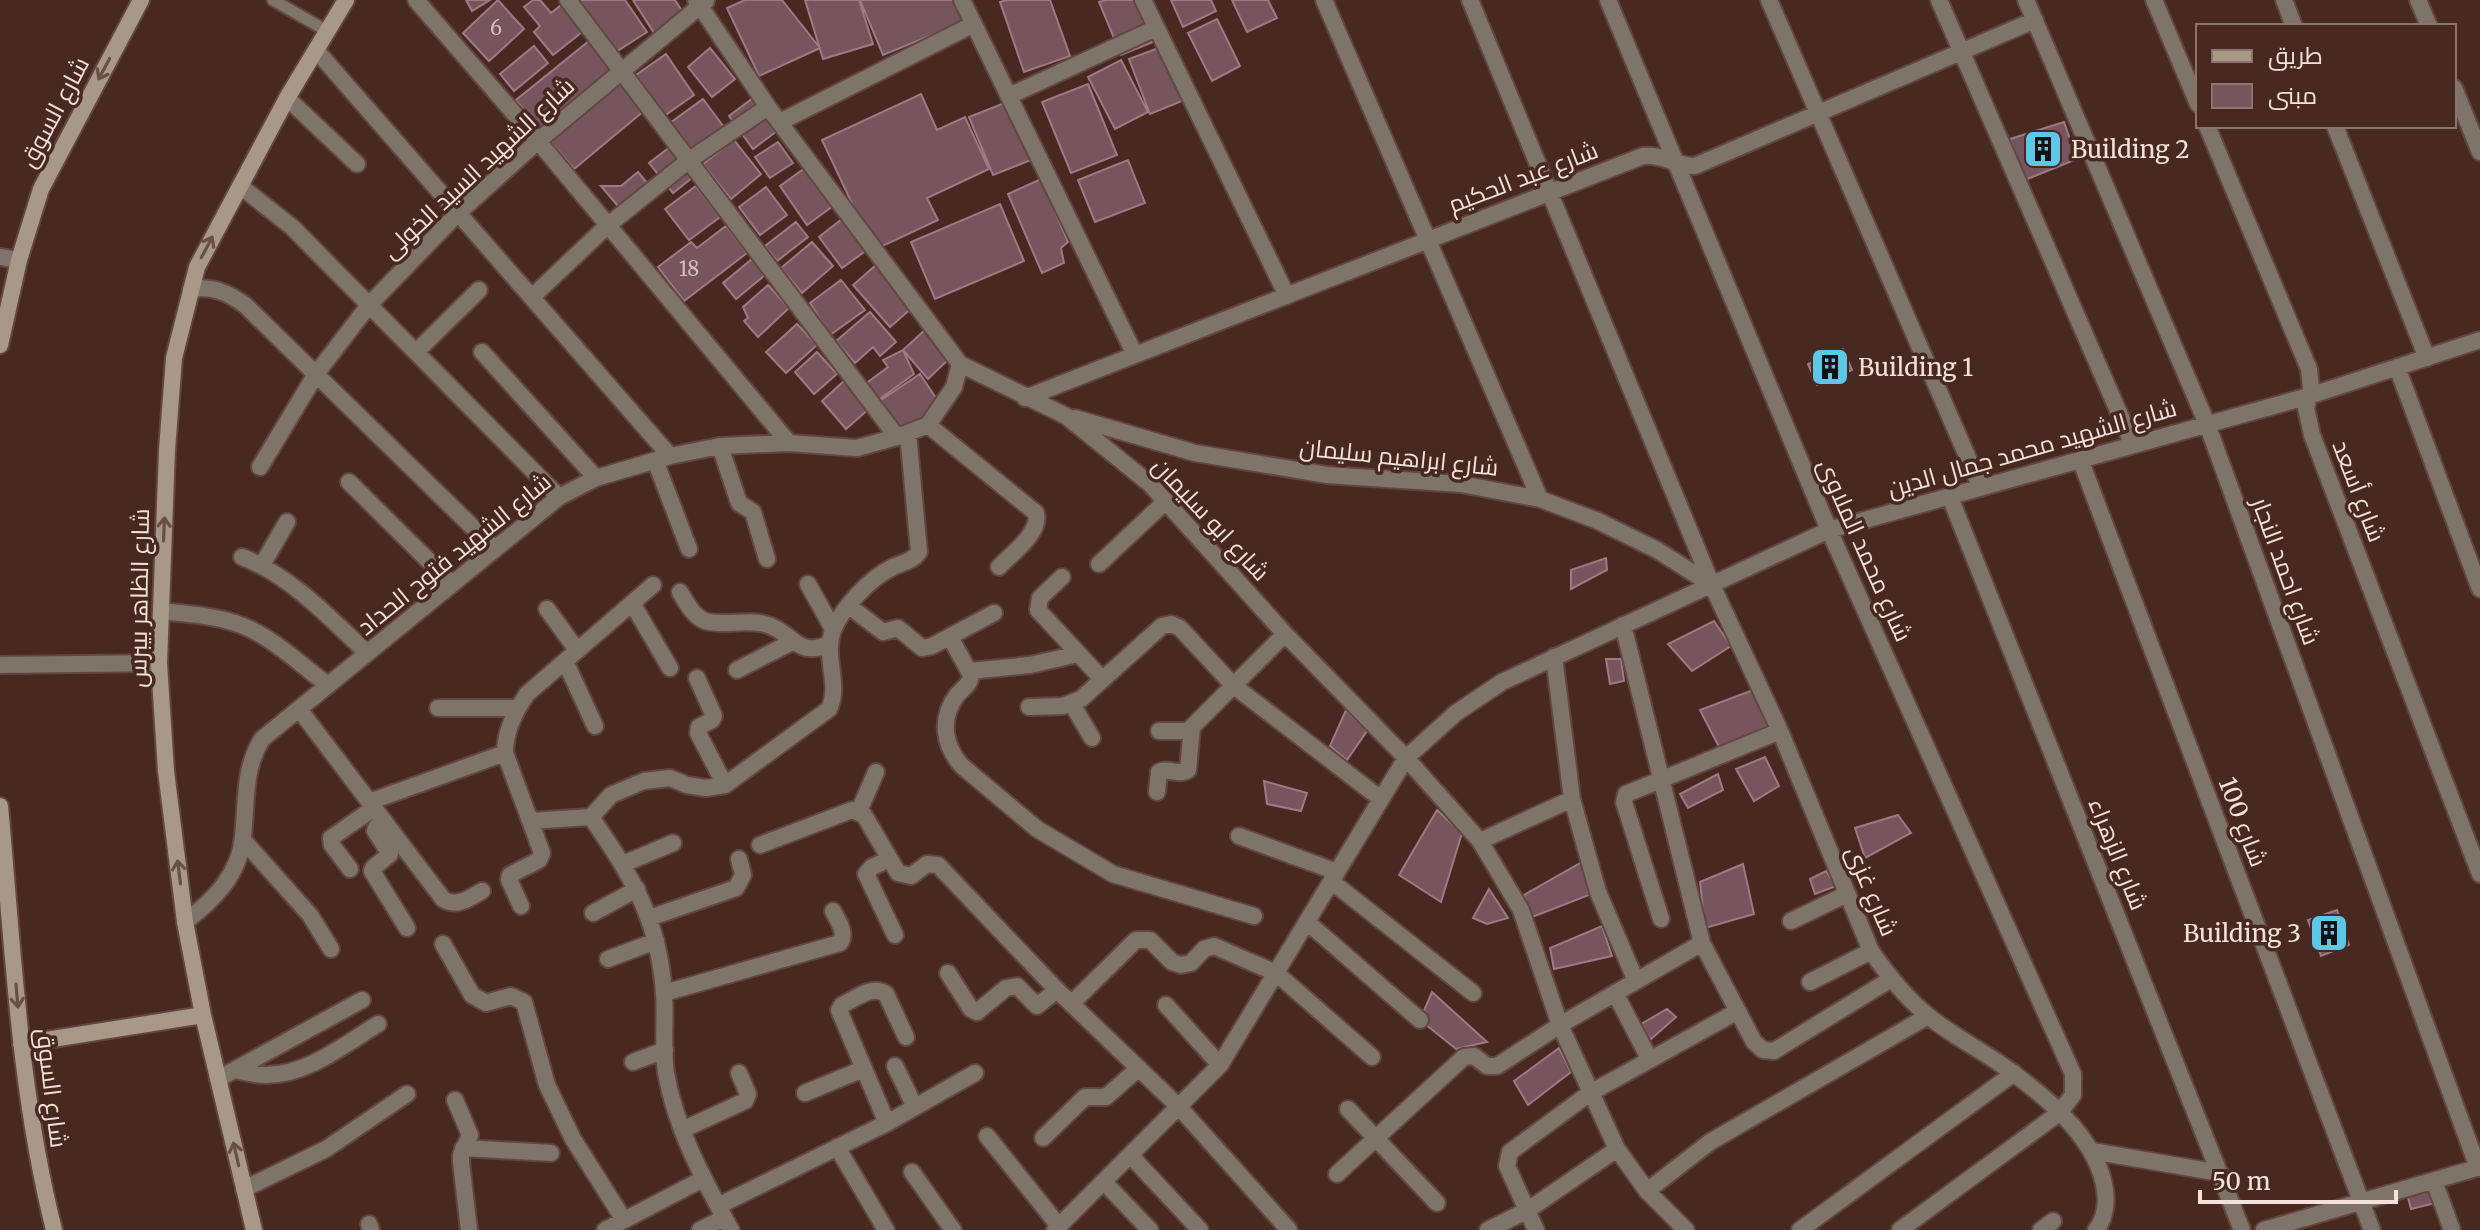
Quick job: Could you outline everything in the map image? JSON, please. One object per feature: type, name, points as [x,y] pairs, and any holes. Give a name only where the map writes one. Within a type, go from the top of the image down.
[{"type":"main road","name":"شارع السوق","points":[[0,345],[19,260],[41,189],[141,0]]},
{"type":"main road","name":"شارع الظاهر بيبرس","points":[[254,1230],[203,1015],[185,922],[166,771],[159,663],[167,450],[174,358],[197,267],[287,98],[346,0]]},
{"type":"main road","name":"شارع السوق","points":[[0,806],[3,868],[21,1044],[37,1164],[54,1230]]},
{"type":"main road","points":[[21,1044],[203,1015]]},
{"type":"street","points":[[416,0],[538,141],[789,443]]},
{"type":"street","points":[[530,821],[591,817],[611,795],[644,781],[670,778],[696,787],[725,785],[829,709],[834,691],[829,658],[832,637],[849,606],[869,585],[919,552],[903,435],[688,161],[568,0]]},
{"type":"street","points":[[962,0],[1135,355]]},
{"type":"street","points":[[1143,0],[1287,296]]},
{"type":"street","points":[[1324,0],[1540,499]]},
{"type":"street","name":"شارع غزى","points":[[1470,0],[1712,585],[1780,731],[1871,951],[1891,979],[1928,1016],[2014,1073],[2059,1113],[2092,1151],[2103,1173],[2106,1198],[2102,1223],[2096,1230]]},
{"type":"street","name":"شارع محمد الملاوى","points":[[1608,0],[1829,530],[2073,1074],[2073,1095],[2059,1113]]},
{"type":"street","points":[[1769,0],[1981,488]]},
{"type":"street","points":[[1939,0],[2133,445]]},
{"type":"street","name":"شارع احمد النجار","points":[[2026,0],[2207,424],[2479,1168]]},
{"type":"street","points":[[2154,0],[2196,99]]},
{"type":"street","points":[[2284,0],[2293,24]]},
{"type":"street","points":[[2418,0],[2428,24]]},
{"type":"street","name":"شارع الشهيد السيد الخولى","points":[[260,467],[316,374],[369,305],[458,213],[701,1]]},
{"type":"street","name":"شارع ابو سليمان","points":[[701,1],[768,107],[960,364],[1066,416],[1150,484],[1285,634],[1406,758],[1480,841],[1521,910],[1560,1025],[1617,1149],[1647,1191],[1686,1230]]},
{"type":"street","name":"شارع عبد الحكيم","points":[[1025,398],[1643,156],[1654,155],[1695,166],[2035,20]]},
{"type":"street","points":[[780,122],[974,24]]},
{"type":"street","points":[[1009,96],[1156,28]]},
{"type":"street","points":[[316,50],[532,297],[663,458],[689,549]]},
{"type":"street","points":[[2456,93],[2480,152]]},
{"type":"street","points":[[287,98],[357,164]]},
{"type":"street","points":[[532,297],[607,226],[688,161],[768,107]]},
{"type":"street","name":"شارع أسعد","points":[[2208,128],[2309,369],[2311,378],[2306,408],[2312,435],[2480,874]]},
{"type":"street","points":[[2336,128],[2427,358]]},
{"type":"street","points":[[240,186],[292,227],[559,497]]},
{"type":"street","points":[[0,257],[19,260]]},
{"type":"street","points":[[191,289],[206,287],[233,296],[495,549]]},
{"type":"street","points":[[416,352],[479,290]]},
{"type":"street","name":"شارع الشهيد محمد جمال الدين","points":[[1057,1228],[1220,1065],[1406,758],[1456,713],[1502,682],[1829,530],[2309,396],[2480,340]]},
{"type":"street","points":[[482,352],[596,478]]},
{"type":"street","points":[[960,364],[954,387],[928,425],[1036,513],[1038,518],[1035,528],[999,567]]},
{"type":"street","points":[[2397,367],[2480,589]]},
{"type":"street","name":"شارع ابراهيم سليمان","points":[[1066,416],[1195,453],[1327,475],[1461,484],[1540,499],[1598,521],[1646,544],[1712,585]]},
{"type":"street","name":"شارع الشهيد فتوح الحداد","points":[[185,922],[212,901],[232,873],[243,840],[251,756],[262,739],[559,497],[596,478],[663,458],[720,446],[789,443],[857,448],[928,425]]},
{"type":"street","points":[[720,446],[739,503],[753,512],[767,559]]},
{"type":"street","name":"شارع 100","points":[[2080,459],[2372,1230]]},
{"type":"street","points":[[349,482],[452,584]]},
{"type":"street","name":"شارع الزهراء","points":[[1950,497],[2242,1230]]},
{"type":"street","points":[[1099,564],[1166,501]]},
{"type":"street","points":[[262,565],[287,522]]},
{"type":"street","points":[[242,557],[262,565],[299,592],[367,653]]},
{"type":"street","points":[[1062,577],[1040,598],[1038,610],[1102,679]]},
{"type":"street","points":[[808,584],[832,637]]},
{"type":"street","points":[[521,906],[509,877],[514,870],[539,860],[542,853],[505,753],[505,743],[517,708],[527,694],[653,585]]},
{"type":"street","points":[[680,592],[702,620],[766,623],[781,630],[792,642],[812,649],[832,637]]},
{"type":"street","points":[[632,603],[670,668]]},
{"type":"street","points":[[849,606],[883,632],[898,628],[922,648],[994,613]]},
{"type":"street","points":[[547,609],[571,656],[595,726]]},
{"type":"street","points":[[161,611],[212,617],[239,624],[266,639],[328,685]]},
{"type":"street","points":[[1029,707],[1072,704],[1162,626],[1171,624],[1180,628],[1234,686],[1381,799]]},
{"type":"street","points":[[1623,625],[1702,943],[1758,1047],[1774,1051],[1891,979]]},
{"type":"street","points":[[1157,792],[1159,772],[1184,773],[1188,770],[1190,731],[1285,634]]},
{"type":"street","points":[[950,637],[970,671],[970,683],[957,696],[948,712],[945,726],[946,741],[952,755],[962,766],[1037,829],[1113,874],[1254,916]]},
{"type":"street","points":[[737,670],[792,642]]},
{"type":"street","points":[[970,671],[1030,665],[1078,654]]},
{"type":"street","points":[[1554,657],[1572,799],[1598,892],[1636,981]]},
{"type":"street","points":[[0,665],[159,663]]},
{"type":"street","points":[[697,678],[714,716],[699,727],[698,733],[725,785]]},
{"type":"street","points":[[1072,704],[1092,738]]},
{"type":"street","points":[[438,708],[517,708]]},
{"type":"street","points":[[299,709],[443,899],[448,903],[459,903],[482,891]]},
{"type":"street","points":[[1159,731],[1190,731]]},
{"type":"street","points":[[1661,919],[1624,802],[1629,791],[1780,731]]},
{"type":"street","points":[[350,869],[331,843],[331,838],[376,810],[505,753]]},
{"type":"street","points":[[859,811],[876,772]]},
{"type":"street","points":[[1480,841],[1572,799]]},
{"type":"street","points":[[376,810],[375,831],[390,854],[372,871],[407,928]]},
{"type":"street","points":[[760,845],[846,810],[859,811],[868,820],[898,873],[906,877],[927,864],[938,865],[1057,990],[1179,1107],[1289,1230]]},
{"type":"street","points":[[591,817],[623,864],[649,918],[664,993],[666,1073],[688,1149],[724,1218]]},
{"type":"street","points":[[1239,836],[1334,877],[1473,993]]},
{"type":"street","points":[[243,840],[310,915],[331,949]]},
{"type":"street","points":[[623,864],[673,843]]},
{"type":"street","points":[[649,918],[736,888],[743,875],[739,859]]},
{"type":"street","points":[[890,859],[870,868],[866,874],[895,935]]},
{"type":"street","points":[[593,913],[637,889]]},
{"type":"street","points":[[1791,921],[1847,894]]},
{"type":"street","points":[[664,993],[840,943],[843,932],[833,911]]},
{"type":"street","points":[[1307,922],[1420,1020]]},
{"type":"street","points":[[1071,1004],[1136,940],[1150,940],[1176,964],[1191,963],[1204,949],[1214,946],[1276,973],[1372,1057]]},
{"type":"street","points":[[608,959],[656,941]]},
{"type":"street","points":[[1337,1174],[1464,1057],[1474,1056],[1487,1066],[1497,1066],[1560,1025],[1702,943]]},
{"type":"street","points":[[443,944],[476,999],[486,1003],[511,996],[524,1002],[547,1085],[615,1226],[703,1179]]},
{"type":"street","points":[[1810,982],[1871,951]]},
{"type":"street","points":[[948,973],[971,1009],[977,1012],[1009,987],[1017,986],[1037,1006],[1057,990]]},
{"type":"street","points":[[887,1123],[839,1016],[842,1005],[874,990],[881,990],[886,994],[906,1037]]},
{"type":"street","points":[[1615,993],[1650,1060]]},
{"type":"street","points":[[218,1079],[362,1000]]},
{"type":"street","points":[[1166,1005],[1220,1065]]},
{"type":"street","points":[[1536,1230],[1507,1166],[1508,1155],[1590,1093],[1738,1011]]},
{"type":"street","points":[[1647,1191],[1710,1142],[1928,1016]]},
{"type":"street","points":[[235,1070],[263,1076],[293,1072],[378,1024]]},
{"type":"street","points":[[633,1062],[665,1050]]},
{"type":"street","points":[[895,1066],[915,1107]]},
{"type":"street","points":[[1043,1138],[1085,1097],[1106,1097],[1139,1068]]},
{"type":"street","points":[[805,1093],[863,1069]]},
{"type":"street","points":[[682,1130],[745,1101],[748,1094],[739,1073]]},
{"type":"street","points":[[700,1230],[837,1147],[887,1123],[975,1073]]},
{"type":"street","points":[[1800,1230],[2014,1073]]},
{"type":"street","points":[[244,1189],[326,1149],[407,1094]]},
{"type":"street","points":[[455,1100],[469,1130],[469,1140],[463,1148],[461,1162],[469,1230]]},
{"type":"street","points":[[1348,1109],[1437,1203]]},
{"type":"street","points":[[1900,1230],[2059,1113]]},
{"type":"street","points":[[987,1136],[1057,1228]]},
{"type":"street","points":[[837,1147],[886,1230]]},
{"type":"street","points":[[463,1148],[551,1153]]},
{"type":"street","points":[[1488,1230],[1528,1210],[1617,1149]]},
{"type":"street","points":[[2092,1151],[2220,1173]]},
{"type":"street","points":[[1131,1156],[1200,1230]]},
{"type":"street","points":[[2265,1230],[2479,1168]]},
{"type":"street","points":[[912,1172],[953,1230]]},
{"type":"street","points":[[2434,1181],[2452,1230]]},
{"type":"street","points":[[1104,1182],[1150,1230]]},
{"type":"lane","points":[[273,0],[327,31]]},
{"type":"building","points":[[466,0],[490,0],[472,11]]},
{"type":"building","points":[[498,0],[524,29],[489,61],[463,33]]},
{"type":"building","points":[[533,0],[540,0],[551,13],[565,2],[587,28],[553,55],[534,32],[540,26],[524,7]]},
{"type":"building","points":[[580,0],[625,0],[647,32],[614,53]]},
{"type":"building","points":[[633,0],[675,0],[684,14],[654,33]]},
{"type":"building","points":[[745,0],[782,0],[820,48],[759,76],[727,8]]},
{"type":"building","points":[[805,0],[859,0],[873,44],[823,59]]},
{"type":"building","points":[[860,0],[955,0],[964,22],[883,55]]},
{"type":"building","points":[[1050,0],[1070,56],[1024,72],[1000,2]]},
{"type":"building","points":[[1136,0],[1153,42],[1121,55],[1099,2]]},
{"type":"building","points":[[1171,0],[1211,0],[1216,11],[1183,27]]},
{"type":"building","points":[[1232,0],[1268,0],[1277,18],[1247,32]]},
{"type":"building","points":[[1217,19],[1240,66],[1212,81],[1188,33]]},
{"type":"building","points":[[589,41],[614,72],[540,130],[516,100]]},
{"type":"building","points":[[534,46],[548,63],[514,91],[500,74]]},
{"type":"building","points":[[1161,47],[1182,101],[1150,114],[1129,59]]},
{"type":"building","points":[[710,48],[735,79],[712,97],[688,67]]},
{"type":"building","points":[[666,54],[694,95],[664,116],[636,75]]},
{"type":"building","points":[[1121,60],[1148,112],[1115,129],[1088,77]]},
{"type":"building","points":[[620,83],[644,111],[574,169],[550,141]]},
{"type":"building","points":[[1088,84],[1117,155],[1071,173],[1042,102]]},
{"type":"building","points":[[921,94],[937,130],[965,117],[989,169],[927,198],[938,220],[874,250],[822,140]]},
{"type":"building","points":[[753,98],[777,131],[753,149],[729,116]]},
{"type":"building","points":[[703,99],[724,127],[691,152],[670,123]]},
{"type":"building","points":[[1007,102],[1031,160],[993,175],[969,117]]},
{"type":"building","name":"Building 2","points":[[2064,122],[2077,159],[2025,180],[2010,139]]},
{"type":"building","points":[[734,140],[761,174],[731,199],[703,164]]},
{"type":"building","points":[[778,142],[793,163],[770,178],[755,157]]},
{"type":"building","points":[[670,147],[693,177],[673,193],[649,163]]},
{"type":"building","points":[[1128,160],[1145,203],[1095,222],[1078,180]]},
{"type":"building","points":[[805,168],[833,206],[807,225],[780,186]]},
{"type":"building","points":[[638,172],[657,195],[628,218],[601,186],[621,186]]},
{"type":"building","points":[[1041,179],[1068,242],[1061,248],[1064,263],[1042,273],[1008,194]]},
{"type":"building","points":[[696,186],[720,217],[689,240],[665,209]]},
{"type":"building","points":[[766,187],[787,215],[760,235],[739,207]]},
{"type":"building","points":[[1000,204],[1024,261],[935,299],[911,242]]},
{"type":"building","points":[[842,219],[867,250],[842,268],[819,237]]},
{"type":"building","points":[[796,222],[808,237],[777,261],[765,246]]},
{"type":"building","points":[[726,226],[747,253],[684,301],[658,267],[691,242],[697,248]]},
{"type":"building","points":[[812,242],[833,266],[802,293],[781,268]]},
{"type":"building","points":[[752,259],[765,275],[736,299],[723,283]]},
{"type":"building","points":[[876,265],[913,307],[890,327],[853,285]]},
{"type":"building","points":[[841,280],[865,310],[830,335],[810,303]]},
{"type":"building","points":[[768,285],[789,308],[758,337],[744,321],[748,318],[743,307]]},
{"type":"building","points":[[870,312],[896,342],[880,356],[873,347],[855,363],[836,341]]},
{"type":"building","points":[[797,324],[817,345],[786,373],[766,352]]},
{"type":"building","points":[[926,329],[951,357],[928,379],[903,350]]},
{"type":"building","name":"Building 1","points":[[1843,349],[1852,370],[1817,385],[1808,364]]},
{"type":"building","points":[[903,350],[914,374],[877,401],[864,385],[888,367],[883,360]]},
{"type":"building","points":[[817,352],[837,374],[814,394],[795,372]]},
{"type":"building","points":[[920,374],[942,407],[903,433],[881,400]]},
{"type":"building","points":[[845,380],[870,408],[846,429],[822,401]]},
{"type":"building","points":[[1606,558],[1607,570],[1571,589],[1571,570]]},
{"type":"building","points":[[1714,621],[1731,646],[1692,671],[1668,644]]},
{"type":"building","points":[[1606,659],[1621,659],[1624,681],[1610,684]]},
{"type":"building","points":[[1753,690],[1769,726],[1719,747],[1700,710]]},
{"type":"building","points":[[1346,710],[1367,731],[1347,760],[1330,746]]},
{"type":"building","points":[[1765,757],[1779,786],[1754,801],[1736,769]]},
{"type":"building","points":[[1718,774],[1723,790],[1688,808],[1680,794]]},
{"type":"building","points":[[1264,781],[1307,793],[1301,811],[1267,804]]},
{"type":"building","points":[[1437,810],[1462,833],[1441,902],[1399,875]]},
{"type":"building","points":[[1898,815],[1911,833],[1865,858],[1855,828]]},
{"type":"building","points":[[1582,862],[1589,895],[1530,918],[1524,895]]},
{"type":"building","points":[[1743,864],[1754,914],[1705,928],[1700,882]]},
{"type":"building","points":[[1826,871],[1836,886],[1815,894],[1810,879]]},
{"type":"building","points":[[1489,889],[1508,918],[1487,924],[1473,918]]},
{"type":"building","name":"Building 3","points":[[2337,910],[2349,945],[2321,956],[2308,920]]},
{"type":"building","points":[[1602,926],[1612,956],[1554,969],[1550,948]]},
{"type":"building","points":[[1432,992],[1487,1042],[1456,1049],[1420,1020]]},
{"type":"building","points":[[1667,1009],[1676,1017],[1650,1040],[1641,1024]]},
{"type":"building","points":[[1559,1048],[1571,1072],[1528,1105],[1514,1081]]},
{"type":"building","points":[[2431,1186],[2435,1203],[2411,1209],[2407,1194]]},
{"type":"place","name":"Building 2","points":[[2043,149]]},
{"type":"place","name":"Building 1","points":[[1830,367]]},
{"type":"place","name":"Building 3","points":[[2329,933]]}]
